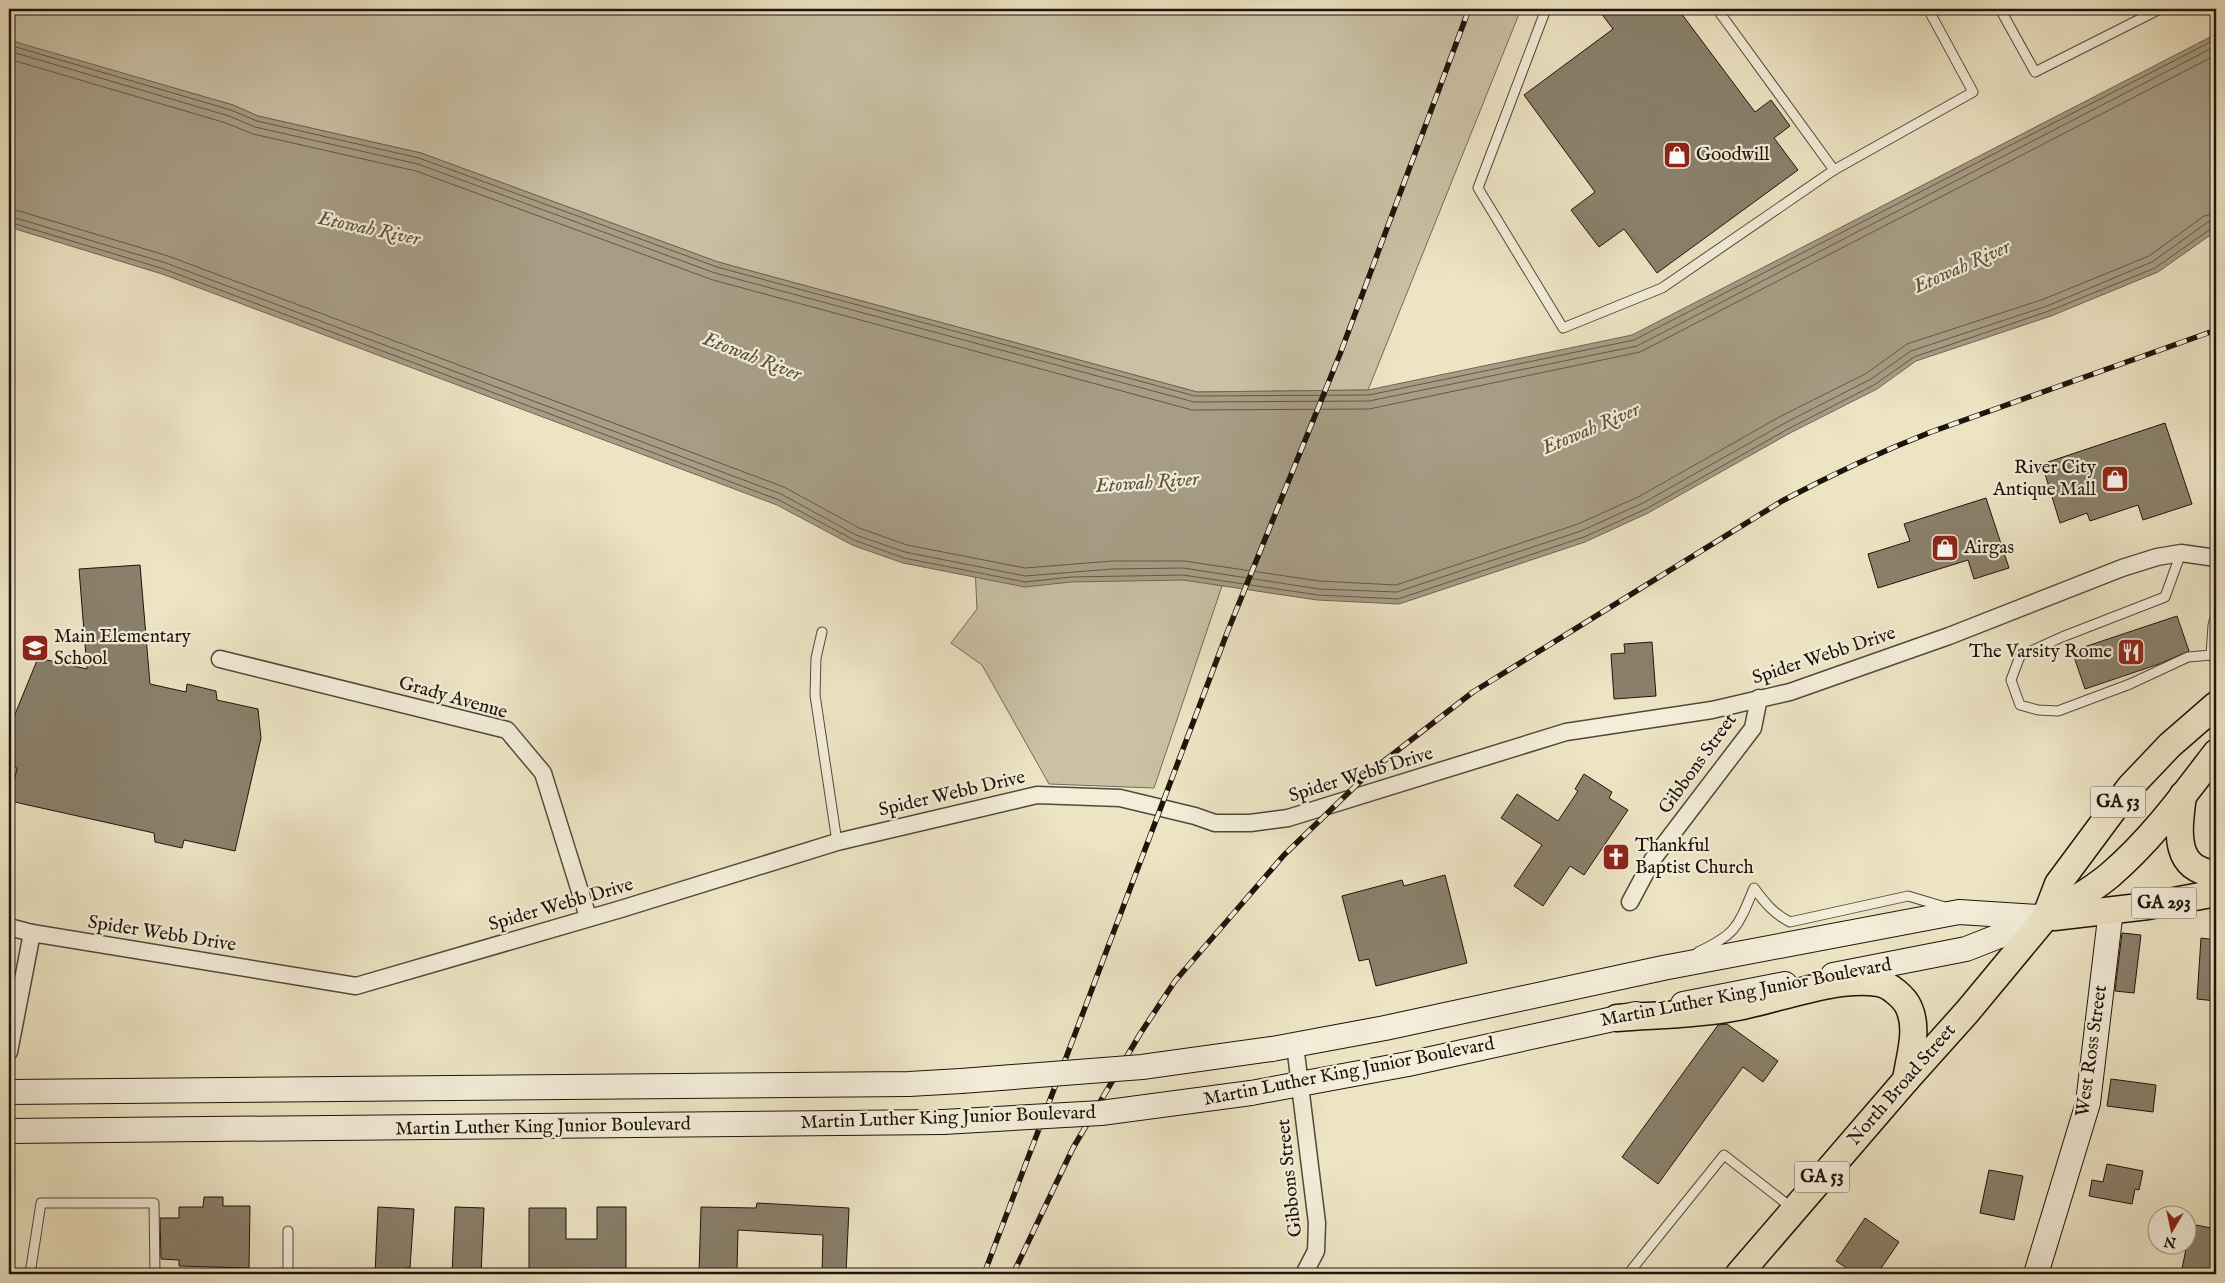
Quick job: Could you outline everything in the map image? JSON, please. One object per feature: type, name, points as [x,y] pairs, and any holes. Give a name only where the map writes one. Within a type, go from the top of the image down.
[{"type":"main road","name":"GA 53","points":[[2045,918],[2058,884],[2130,787],[2170,745],[2216,705]]},
{"type":"main road","name":"Martin Luther King Junior Boulevard","points":[[9,1131],[942,1122],[1101,1113],[1251,1093],[1408,1064],[1618,1018],[1966,949],[2045,918],[2089,891],[2110,875],[2157,829],[2216,753]]},
{"type":"main road","points":[[2183,795],[2179,835],[2184,856],[2190,865],[2205,873],[2216,874]]},
{"type":"main road","name":"GA 293","points":[[2045,918],[2148,906],[2216,893]]},
{"type":"main road","name":"West Ross Street","points":[[2036,1274],[2088,1103],[2111,910]]},
{"type":"main road","name":"Martin Luther King Junior Boulevard","points":[[9,1092],[899,1084],[1142,1067],[1283,1047],[1385,1028],[1663,968],[1959,912],[2045,918]]},
{"type":"main road","name":"North Broad Street","points":[[1739,1274],[1967,1012],[2045,918]]},
{"type":"main road","points":[[1618,1018],[1731,1008],[1837,985],[1879,983],[1898,995],[1909,1007],[1912,1016],[1914,1035],[1906,1080]]},
{"type":"street","name":"Spider Webb Drive","points":[[9,926],[32,933],[356,986],[837,842],[1037,795],[1120,798],[1196,816],[1215,823],[1250,823],[1288,818],[1566,732],[1712,710],[1790,692],[1949,636],[2122,568],[2158,557],[2182,553],[2216,558]]},
{"type":"street","name":"Grady Avenue","points":[[220,659],[506,730],[543,773],[588,917]]},
{"type":"street","name":"Gibbons Street","points":[[1630,902],[1653,859],[1753,728],[1759,698]]},
{"type":"street","points":[[9,1052],[32,933]]},
{"type":"street","name":"Gibbons Street","points":[[1283,1047],[1299,1084],[1317,1223],[1316,1251],[1304,1274]]},
{"type":"lane","points":[[1546,9],[1478,188],[1563,328],[1662,288],[1834,170],[1973,92],[1928,9]]},
{"type":"lane","points":[[1717,9],[1834,170]]},
{"type":"lane","points":[[2000,9],[2035,72],[2160,9]]},
{"type":"lane","points":[[2182,553],[2165,597],[2062,637],[2020,656],[2011,680],[2020,705],[2038,710],[2058,711],[2130,684],[2188,657],[2214,658],[2213,625],[2216,615]]},
{"type":"lane","points":[[822,632],[816,658],[815,695],[837,842]]},
{"type":"lane","points":[[1663,968],[1728,936],[1741,921],[1754,888],[1767,906],[1779,917],[1790,922],[1908,896],[1959,912]]},
{"type":"lane","points":[[1628,1274],[1724,1155],[1794,1210]]},
{"type":"lane","points":[[30,1274],[41,1203],[154,1204],[155,1274]]},
{"type":"lane","points":[[256,1274],[288,1273],[288,1231]]},
{"type":"shaded area","points":[[9,9],[1521,9],[1368,390],[1197,392],[718,262],[421,153],[258,116],[233,105],[9,41]]},
{"type":"shaded area","points":[[975,567],[1224,580],[1154,788],[1049,784],[982,665],[951,643],[977,609]]},
{"type":"water","name":"Etowah River","points":[[2216,34],[2216,231],[2158,272],[2051,316],[1916,361],[1877,389],[1790,433],[1648,513],[1585,542],[1399,604],[1317,600],[1183,580],[1071,582],[1025,587],[903,563],[852,545],[777,505],[162,274],[9,227],[9,40],[233,105],[258,116],[421,153],[718,262],[1197,392],[1368,390],[1632,335]]},
{"type":"building","name":"Goodwill","points":[[1598,9],[1678,9],[1755,112],[1771,100],[1790,126],[1774,138],[1798,170],[1657,273],[1624,229],[1599,247],[1571,210],[1595,192],[1524,95],[1613,29]]},
{"type":"building","name":"River City Antique Mall","points":[[2165,423],[2192,504],[2143,520],[2138,505],[2090,521],[2087,513],[2060,523],[2042,464]]},
{"type":"building","name":"Airgas","points":[[1986,498],[2009,568],[1974,579],[1968,560],[1878,588],[1868,554],[1910,541],[1904,524]]},
{"type":"building","points":[[140,565],[150,684],[186,692],[187,684],[216,691],[217,700],[258,709],[261,738],[235,851],[184,840],[182,848],[155,842],[154,833],[10,801],[17,768],[9,766],[9,729],[38,658],[87,669],[79,569]]},
{"type":"building","name":"The Varsity Rome","points":[[2177,616],[2189,651],[2159,664],[2085,689],[2072,651]]},
{"type":"building","points":[[1652,642],[1656,696],[1614,699],[1611,654],[1625,653],[1624,644]]},
{"type":"building","points":[[1584,774],[1612,792],[1609,798],[1628,810],[1584,875],[1570,866],[1543,906],[1514,886],[1542,845],[1501,818],[1517,794],[1558,821],[1578,791],[1575,789]]},
{"type":"building","points":[[1445,875],[1467,963],[1376,986],[1369,959],[1359,961],[1342,896],[1402,880],[1404,886]]},
{"type":"building","points":[[2122,933],[2141,935],[2134,993],[2115,991]]},
{"type":"building","points":[[2201,938],[2216,940],[2216,1001],[2197,999]]},
{"type":"building","points":[[1727,1024],[1778,1061],[1763,1082],[1743,1067],[1658,1184],[1622,1157],[1718,1025]]},
{"type":"building","points":[[2111,1079],[2156,1085],[2153,1112],[2107,1106]]},
{"type":"building","points":[[2107,1164],[2143,1171],[2139,1190],[2135,1189],[2132,1204],[2089,1196],[2092,1180],[2103,1182]]},
{"type":"building","points":[[1989,1170],[2023,1176],[2014,1220],[1980,1213]]},
{"type":"building","points":[[204,1197],[223,1197],[223,1206],[250,1206],[249,1268],[179,1266],[179,1260],[161,1259],[160,1218],[179,1218],[179,1207],[203,1207]]},
{"type":"building","points":[[757,1203],[849,1208],[846,1274],[822,1274],[823,1235],[738,1230],[737,1269],[728,1269],[728,1274],[699,1274],[701,1207],[756,1208]]},
{"type":"building","points":[[378,1207],[414,1209],[410,1268],[405,1268],[404,1274],[375,1274]]},
{"type":"building","points":[[455,1207],[484,1208],[481,1274],[452,1274]]},
{"type":"building","points":[[597,1207],[626,1207],[626,1274],[597,1274],[597,1269],[558,1269],[558,1274],[529,1274],[529,1208],[566,1208],[566,1239],[597,1239]]},
{"type":"building","points":[[1865,1218],[1899,1242],[1877,1274],[1856,1274],[1836,1261]]},
{"type":"building","points":[[2198,1225],[2216,1229],[2216,1242],[2210,1274],[2181,1274],[2185,1256],[2198,1256]]},
{"type":"railway","points":[[984,1274],[1227,633],[1340,354],[1469,9]]},
{"type":"railway","points":[[1013,1274],[1073,1148],[1140,1034],[1175,981],[1284,855],[1371,771],[1473,692],[1800,491],[1874,456],[1931,432],[2216,330]]},
{"type":"place","name":"Goodwill","points":[[1677,155]]},
{"type":"place","name":"River City Antique Mall","points":[[2115,479]]},
{"type":"place","name":"Airgas","points":[[1945,548]]},
{"type":"place","name":"Main Elementary School","points":[[35,648]]},
{"type":"place","name":"The Varsity Rome","points":[[2131,652]]},
{"type":"place","name":"Thankful Baptist Church","points":[[1616,857]]}]
